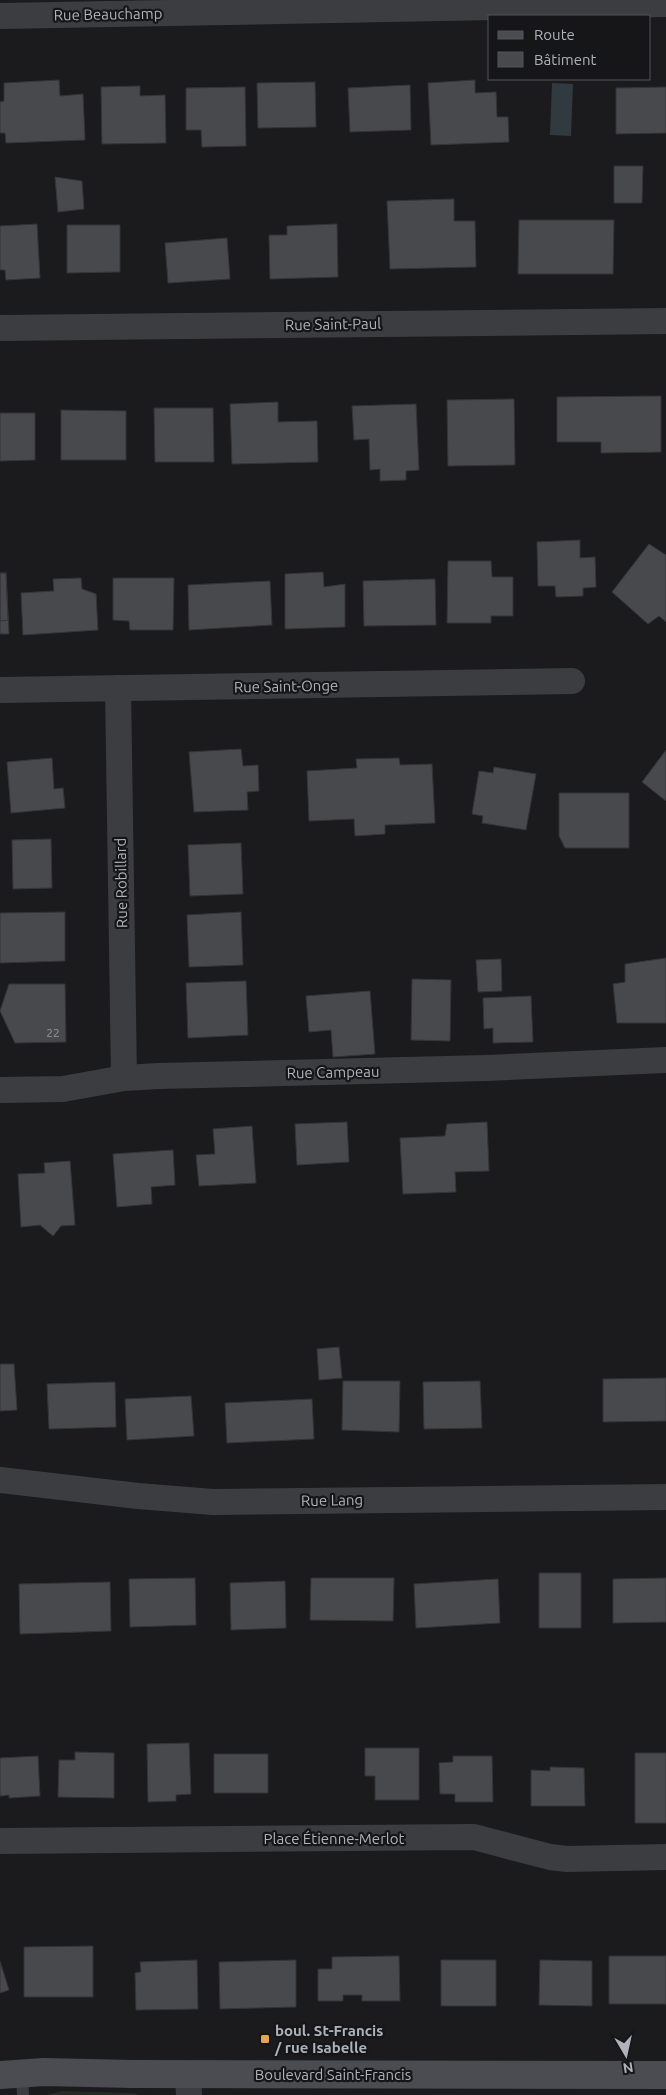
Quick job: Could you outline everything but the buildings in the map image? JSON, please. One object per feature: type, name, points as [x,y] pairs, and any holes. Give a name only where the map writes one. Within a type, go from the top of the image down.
[{"type":"street","name":"Rue Beauchamp","points":[[0,16],[666,4]]},
{"type":"street","name":"Rue Saint-Paul","points":[[0,328],[666,321]]},
{"type":"street","name":"Rue Saint-Onge","points":[[0,690],[572,681]]},
{"type":"street","name":"Rue Robillard","points":[[118,688],[124,1078]]},
{"type":"street","name":"Rue Campeau","points":[[0,1090],[63,1088],[124,1078],[487,1068],[666,1060]]},
{"type":"street","name":"Rue Lang","points":[[0,1480],[138,1496],[213,1502],[666,1497]]},
{"type":"street","name":"Place Étienne-Merlot","points":[[0,1841],[474,1837],[550,1857],[666,1857]]},
{"type":"street","name":"Boulevard Saint-Francis","points":[[15,2081],[188,2085],[666,2074]]},
{"type":"shaded area","points":[[552,83],[573,84],[571,136],[550,135]]},
{"type":"shaded area","points":[[62,2091],[134,2093],[140,2095],[46,2095]]},
{"type":"place","name":"boul. St-Francis / rue Isabelle","points":[[265,2039]]}]
